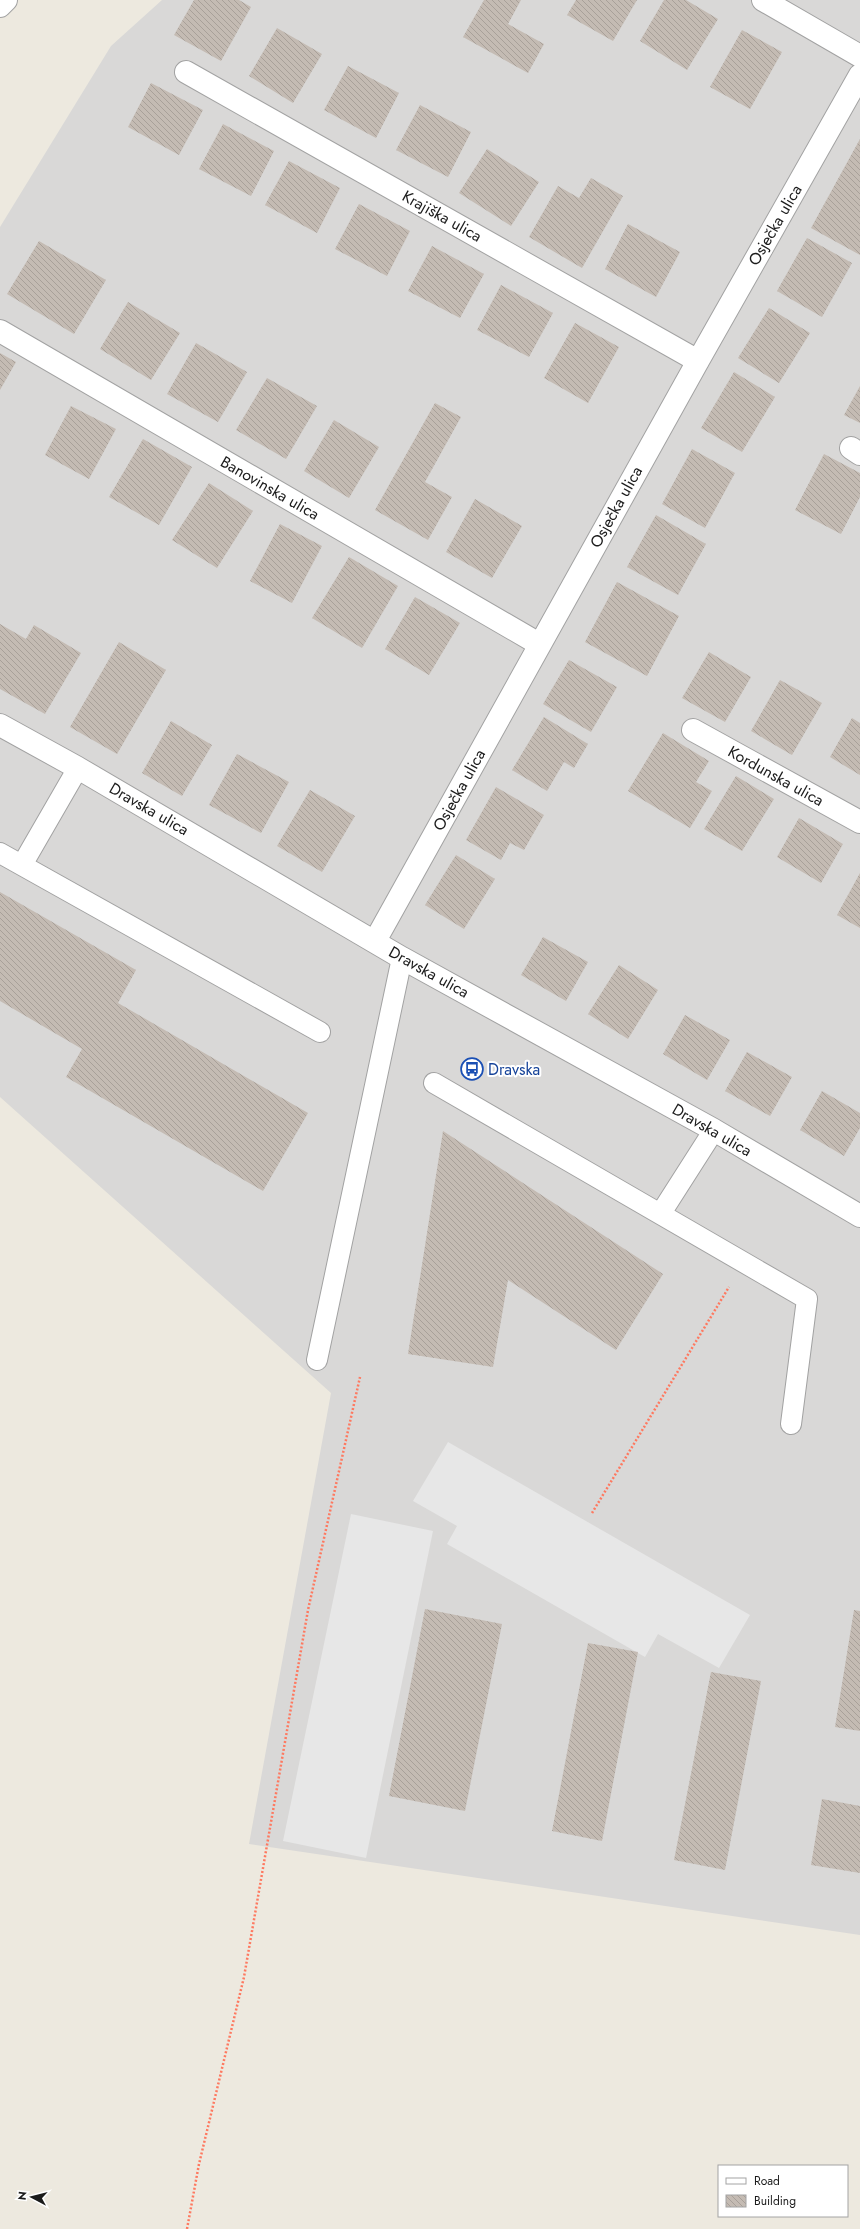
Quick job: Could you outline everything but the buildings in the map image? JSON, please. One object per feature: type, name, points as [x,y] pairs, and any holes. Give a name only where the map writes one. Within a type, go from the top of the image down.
[{"type":"street","points":[[0,6],[6,0]]},
{"type":"street","points":[[763,0],[860,56]]},
{"type":"street","name":"Krajiška ulica","points":[[186,72],[698,361]]},
{"type":"street","name":"Osječka ulica","points":[[375,942],[698,361],[860,75]]},
{"type":"street","name":"Banovinska ulica","points":[[0,331],[540,644]]},
{"type":"street","name":"Dravska ulica","points":[[0,725],[78,768],[402,958],[714,1130],[860,1216]]},
{"type":"street","name":"Kordunska ulica","points":[[693,730],[860,822]]},
{"type":"lane","points":[[22,865],[78,768]]},
{"type":"lane","points":[[0,852],[320,1032]]},
{"type":"lane","points":[[317,1360],[402,958]]},
{"type":"lane","points":[[434,1084],[661,1213],[807,1300],[791,1424]]},
{"type":"lane","points":[[661,1213],[714,1130]]},
{"type":"path","points":[[592,1513],[744,1262]]},
{"type":"path","points":[[187,2229],[199,2164],[244,1977],[308,1610],[360,1377]]},
{"type":"shaded area","points":[[162,0],[860,0],[860,1935],[249,1844],[331,1393],[0,1097],[0,227],[111,46]]},
{"type":"shaded area","points":[[448,1442],[750,1615],[719,1668],[658,1634],[645,1657],[447,1544],[457,1526],[413,1501]]},
{"type":"shaded area","points":[[351,1514],[433,1531],[366,1858],[283,1841]]},
{"type":"place","name":"Dravska","points":[[472,1069]]}]
